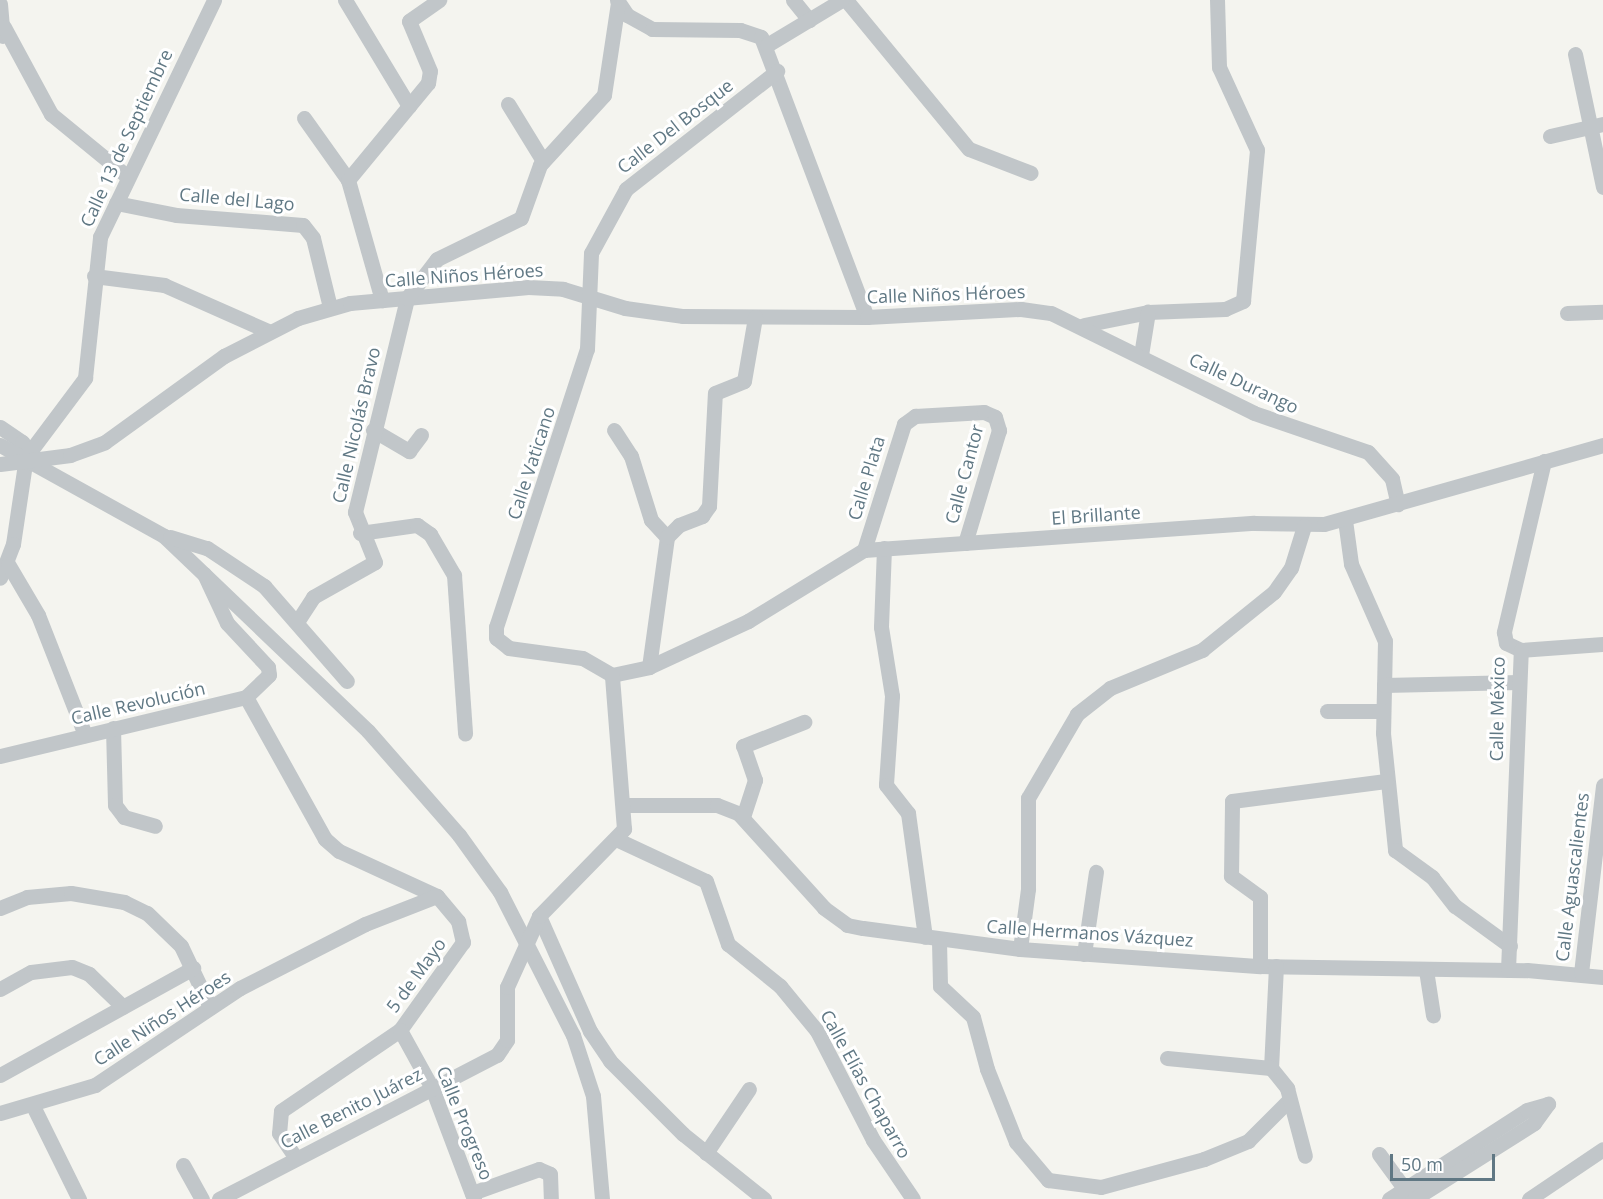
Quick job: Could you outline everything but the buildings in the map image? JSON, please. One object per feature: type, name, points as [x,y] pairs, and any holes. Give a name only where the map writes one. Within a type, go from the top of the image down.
[{"type":"street","name":"Calle 13 de Septiembre","points":[[26,457],[85,378],[94,276],[100,237],[214,0]]},
{"type":"street","points":[[345,0],[409,106]]},
{"type":"street","points":[[348,180],[428,83],[430,71],[409,21],[439,0]]},
{"type":"street","points":[[793,0],[809,20]]},
{"type":"street","points":[[767,45],[844,0],[969,149],[1031,173]]},
{"type":"street","points":[[1084,325],[1148,312],[1237,307],[1245,293],[1257,150],[1219,67],[1218,0]]},
{"type":"street","points":[[618,1],[627,15],[652,29],[740,30],[761,37],[767,45],[777,71],[867,317]]},
{"type":"street","points":[[407,298],[437,259],[521,218],[543,161],[604,95],[618,1]]},
{"type":"street","points":[[0,4],[4,27],[51,114],[128,177]]},
{"type":"street","points":[[0,45],[4,27]]},
{"type":"street","points":[[1575,54],[1597,126],[1603,187]]},
{"type":"street","name":"Calle Del Bosque","points":[[591,252],[626,189],[777,71]]},
{"type":"street","points":[[508,104],[543,161]]},
{"type":"street","points":[[304,118],[348,180],[382,300]]},
{"type":"street","points":[[1550,136],[1597,126]]},
{"type":"street","name":"Calle del Lago","points":[[116,203],[196,217],[303,225],[313,238],[330,307]]},
{"type":"street","name":"Calle Vaticano","points":[[591,252],[587,350],[496,638],[509,648],[597,662],[612,675]]},
{"type":"street","points":[[94,276],[164,285],[268,331]]},
{"type":"street","name":"Calle Niños Héroes","points":[[26,457],[70,455],[105,442],[268,331],[330,307],[382,300],[528,287],[590,296],[652,313],[754,317],[867,317],[1021,309],[1084,325]]},
{"type":"street","name":"Calle Nicolás Bravo","points":[[297,622],[313,597],[374,564],[360,533],[355,512],[373,430],[407,298]]},
{"type":"street","points":[[1141,355],[1148,312]]},
{"type":"street","points":[[1567,313],[1603,312]]},
{"type":"street","points":[[649,666],[667,537],[679,525],[706,513],[715,393],[744,381],[754,317]]},
{"type":"street","name":"Calle Durango","points":[[1084,325],[1254,413],[1368,452],[1392,479],[1398,504]]},
{"type":"street","name":"Calle Cantor","points":[[909,418],[984,412],[995,417],[995,450],[965,543]]},
{"type":"street","name":"Calle Plata","points":[[864,550],[909,418]]},
{"type":"street","points":[[0,427],[22,442],[26,457],[4,571],[38,615],[85,735]]},
{"type":"street","points":[[373,430],[409,451],[421,435]]},
{"type":"street","points":[[614,430],[631,456],[651,520],[667,537]]},
{"type":"street","points":[[0,445],[26,457],[164,536],[202,568],[416,782],[500,892],[576,1045],[593,1096],[602,1199]]},
{"type":"street","name":"El Brillante","points":[[612,675],[649,666],[748,621],[864,550],[1254,523],[1304,526],[1345,520],[1603,445]]},
{"type":"street","points":[[0,464],[26,457]]},
{"type":"street","name":"Calle México","points":[[1508,970],[1521,650],[1512,649],[1504,632],[1544,461]]},
{"type":"street","points":[[1345,520],[1357,581],[1385,641],[1383,711],[1386,781],[1401,858],[1432,877],[1455,906],[1510,946]]},
{"type":"street","points":[[360,533],[410,524],[424,528],[458,592],[465,734]]},
{"type":"street","points":[[1020,949],[1028,890],[1025,812],[1047,759],[1071,723],[1098,694],[1202,650],[1274,592],[1291,568],[1304,526]]},
{"type":"street","points":[[164,536],[207,548],[243,571],[297,622],[347,681]]},
{"type":"street","points":[[884,548],[881,627],[892,696],[886,785],[908,813],[940,986],[973,1017],[987,1070],[1016,1142],[1048,1180],[1101,1187],[1204,1159],[1248,1141],[1289,1100]]},
{"type":"street","points":[[202,568],[227,623],[268,667],[269,675],[246,697],[272,739],[325,839],[348,856],[437,896]]},
{"type":"street","points":[[1521,650],[1603,644]]},
{"type":"street","points":[[612,675],[625,805],[618,840]]},
{"type":"street","points":[[1384,686],[1519,682]]},
{"type":"street","name":"Calle Revolución","points":[[0,756],[246,697]]},
{"type":"street","points":[[1327,711],[1383,711]]},
{"type":"street","points":[[743,817],[755,780],[743,746],[804,722]]},
{"type":"street","points":[[113,728],[115,805],[124,817],[155,826]]},
{"type":"street","points":[[1260,966],[1260,897],[1232,876],[1232,801],[1386,781]]},
{"type":"street","name":"Calle Aguascalientes","points":[[1581,973],[1603,785]]},
{"type":"street","name":"Calle Hermanos Vázquez","points":[[625,805],[717,804],[743,817],[836,919],[932,939],[1020,949],[1260,966],[1508,970],[1581,973],[1603,977]]},
{"type":"street","name":"Calle Elías Chaparro","points":[[618,840],[706,881],[719,906],[728,944],[801,1009],[913,1199]]},
{"type":"street","name":"Calle Benito Juárez","points":[[219,1199],[497,1055],[507,1040],[507,987],[536,922],[618,840]]},
{"type":"street","points":[[1084,954],[1096,872]]},
{"type":"street","points":[[0,908],[43,893],[124,902],[164,926],[193,968],[210,1007]]},
{"type":"street","name":"Calle Niños Héroes","points":[[0,1113],[75,1094],[126,1069],[210,1007],[365,924],[437,896]]},
{"type":"street","name":"5 de Mayo","points":[[400,1030],[463,942],[458,921],[437,896]]},
{"type":"street","points":[[536,922],[590,1031],[610,1061],[706,1153],[764,1199]]},
{"type":"street","points":[[1271,1068],[1276,966]]},
{"type":"street","points":[[0,988],[45,967],[72,967],[89,974],[123,1007]]},
{"type":"street","points":[[0,1075],[193,968]]},
{"type":"street","points":[[1426,970],[1433,1015]]},
{"type":"street","points":[[296,1158],[277,1123],[288,1104],[400,1030]]},
{"type":"street","name":"Calle Progreso","points":[[400,1030],[432,1088],[473,1196]]},
{"type":"street","points":[[1167,1058],[1271,1068],[1283,1080],[1305,1156]]},
{"type":"street","points":[[706,1153],[749,1089]]},
{"type":"street","points":[[1389,1199],[1410,1196],[1534,1123],[1548,1104],[1527,1110],[1410,1196]]},
{"type":"street","points":[[33,1106],[79,1199]]},
{"type":"street","points":[[1529,1199],[1603,1149]]},
{"type":"street","points":[[1379,1154],[1410,1196]]},
{"type":"street","points":[[183,1165],[202,1199]]},
{"type":"street","points":[[473,1196],[545,1169],[551,1199]]}]
